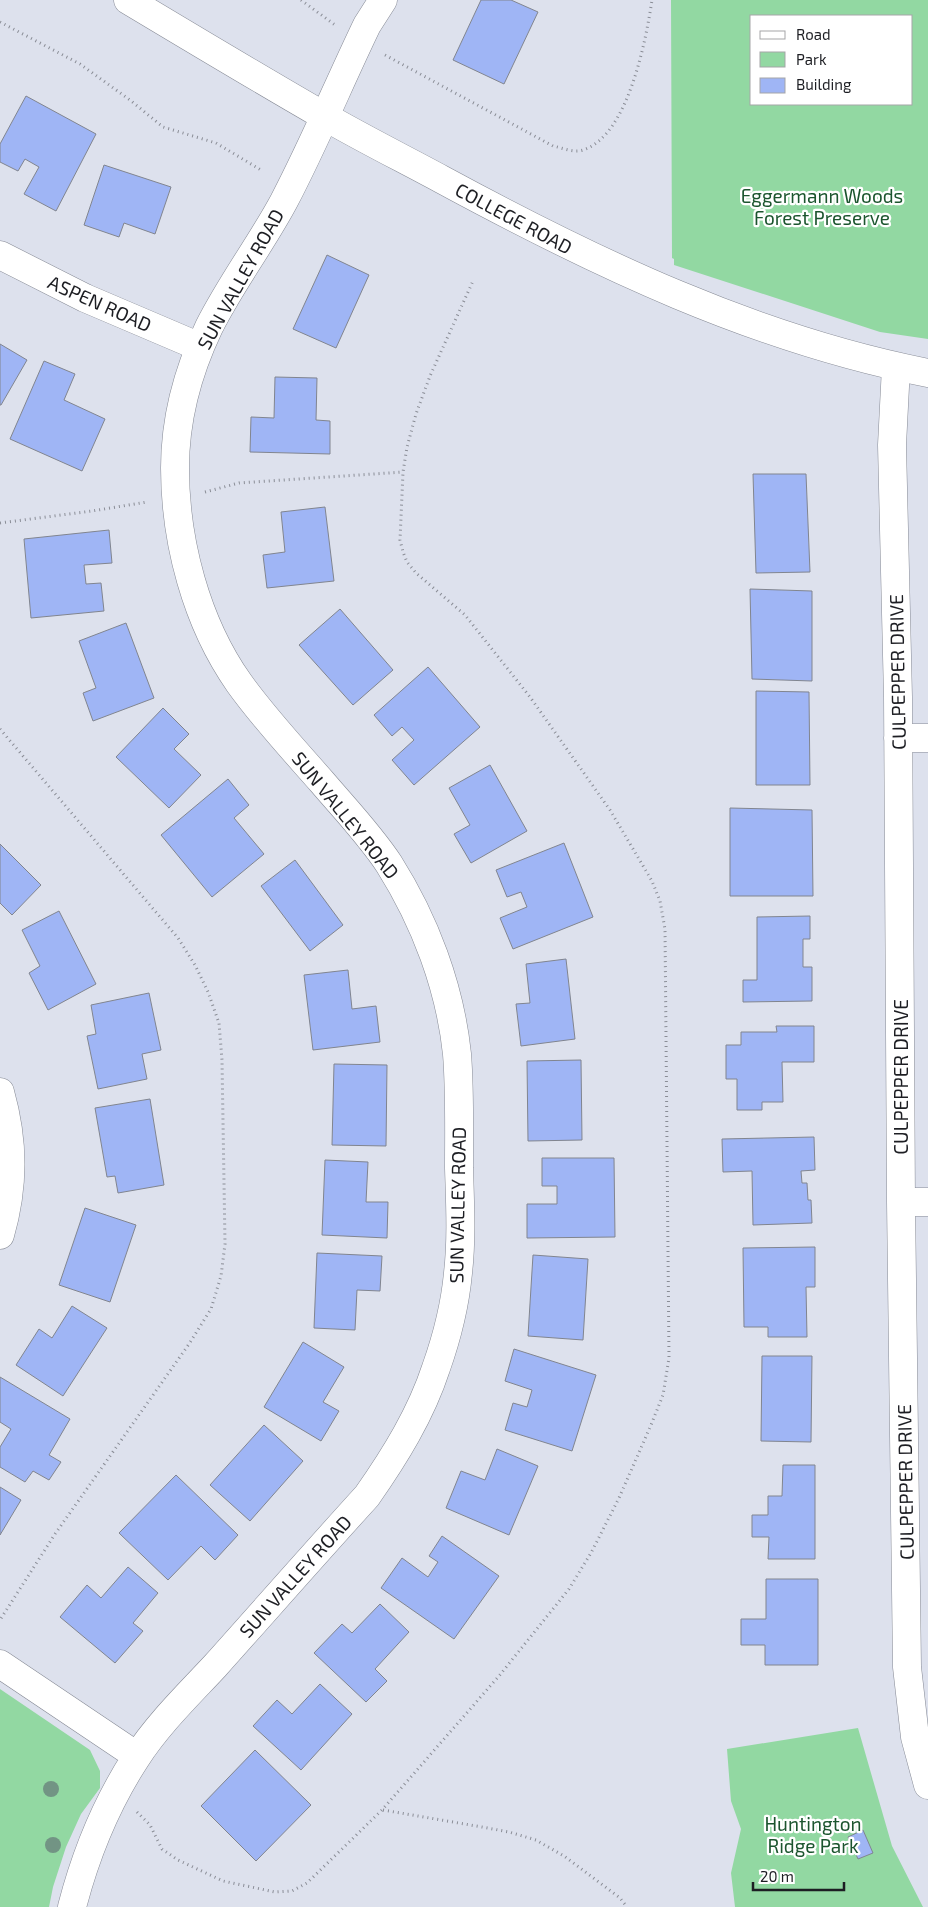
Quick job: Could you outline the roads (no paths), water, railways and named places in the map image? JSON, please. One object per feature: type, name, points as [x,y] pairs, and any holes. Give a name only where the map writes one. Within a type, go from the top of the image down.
[{"type":"street","name":"COLLEGE ROAD","points":[[128,0],[324,116],[523,224],[636,278],[763,328],[851,356],[928,373]]},
{"type":"street","name":"SUN VALLEY ROAD","points":[[72,1907],[86,1858],[97,1829],[137,1756],[163,1724],[367,1496],[389,1465],[412,1424],[435,1371],[447,1331],[458,1272],[460,1227],[457,1054],[446,994],[423,928],[403,888],[386,860],[239,683],[210,633],[190,575],[176,496],[176,436],[180,410],[189,376],[200,347],[211,324],[284,200],[367,25],[383,0]]},
{"type":"street","name":"ASPEN ROAD","points":[[0,255],[85,298],[200,347]]},
{"type":"street","name":"CULPEPPER DRIVE","points":[[896,367],[892,445],[898,738],[901,1202],[918,1667],[915,1737],[928,1785]]},
{"type":"street","points":[[898,738],[928,738]]},
{"type":"street","points":[[0,1092],[5,1110],[12,1160],[7,1210],[0,1235]]},
{"type":"street","points":[[901,1202],[928,1202]]},
{"type":"street","points":[[0,1664],[137,1756]]},
{"type":"park label","name":"Eggermann Woods Forest Preserve","points":[[822,206]]},
{"type":"park label","name":"Huntington Ridge Park","points":[[813,1834]]}]
